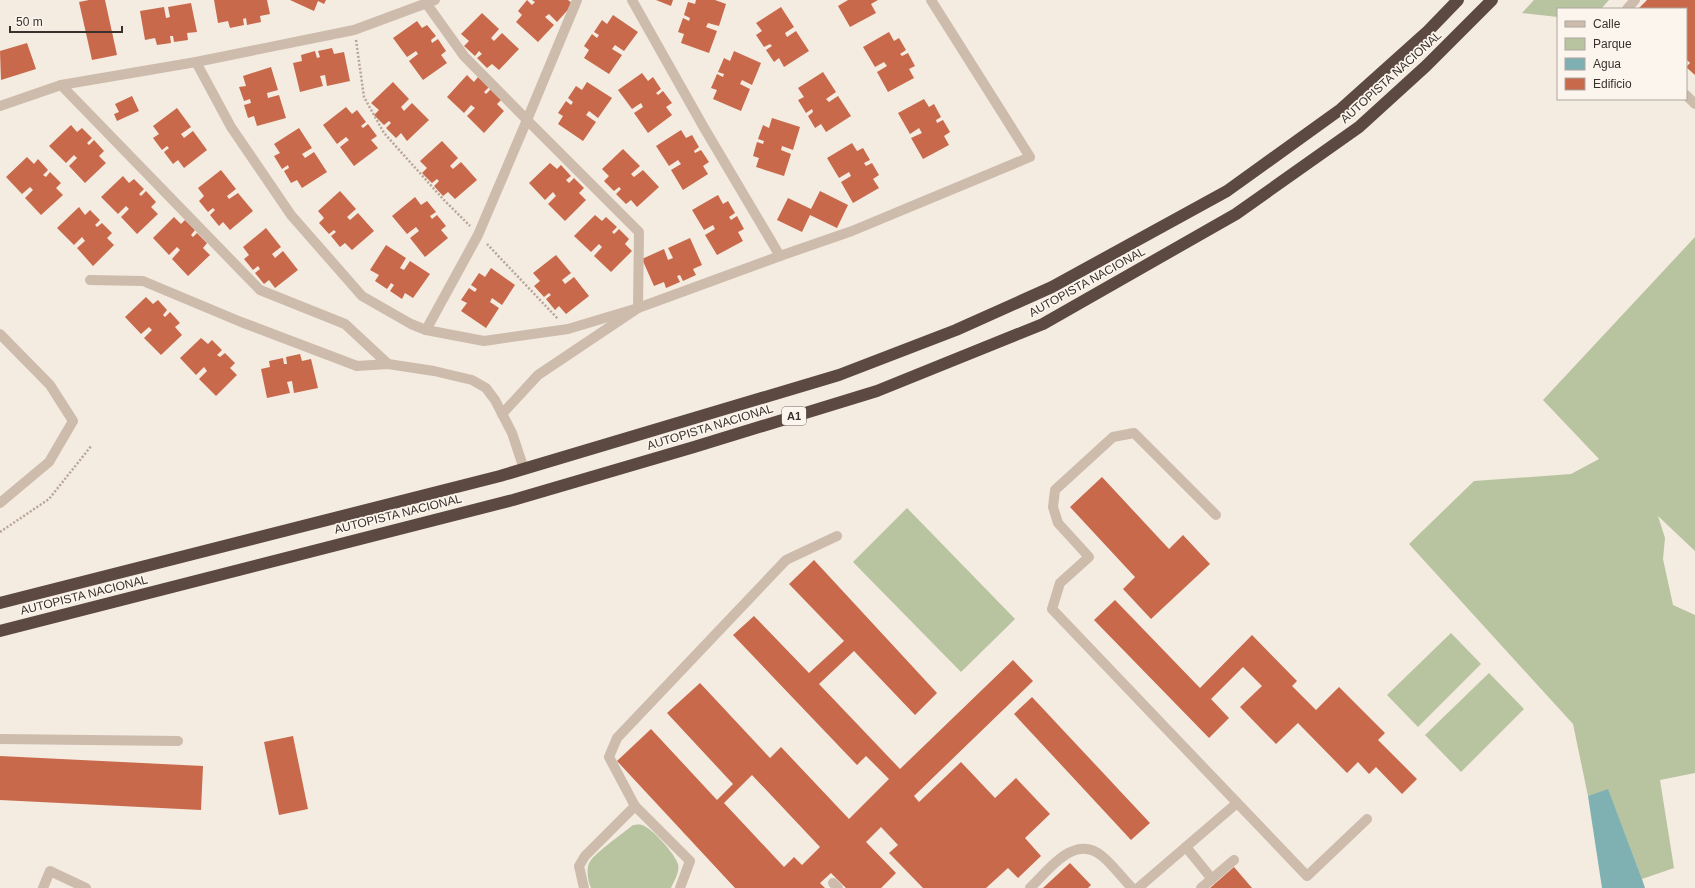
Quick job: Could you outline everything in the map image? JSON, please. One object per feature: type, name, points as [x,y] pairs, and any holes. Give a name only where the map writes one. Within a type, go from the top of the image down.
[{"type":"highway","name":"AUTOPISTA NACIONAL","points":[[0,603],[524,469],[839,375],[956,330],[1052,287],[1227,191],[1341,109],[1428,31],[1458,0]]},
{"type":"highway","name":"AUTOPISTA NACIONAL","points":[[0,631],[513,500],[694,447],[877,390],[1043,324],[1236,214],[1359,127],[1426,66],[1492,0]]},
{"type":"street","points":[[426,330],[478,235],[528,120],[577,0]]},
{"type":"street","points":[[632,0],[702,126],[780,256]]},
{"type":"street","points":[[196,62],[231,126],[291,214],[362,296],[411,324],[426,330],[484,341],[568,329],[638,308],[852,231],[1030,156],[931,0]]},
{"type":"street","points":[[1628,8],[1635,0]]},
{"type":"street","points":[[0,106],[62,85],[196,62],[354,30],[430,2],[464,56],[640,232],[638,308]]},
{"type":"street","points":[[62,85],[260,290],[345,324],[388,364]]},
{"type":"street","points":[[1687,97],[1695,104]]},
{"type":"street","points":[[90,280],[144,281],[241,322],[357,366],[388,364],[434,371],[472,380],[486,388],[502,414],[512,433],[524,469]]},
{"type":"street","points":[[502,414],[538,375],[638,308]]},
{"type":"street","points":[[0,334],[50,385],[73,421],[49,462],[0,503]]},
{"type":"street","points":[[1216,515],[1134,433],[1113,437],[1055,490],[1053,507],[1058,523],[1089,557],[1060,583],[1052,609],[1307,876],[1367,819]]},
{"type":"street","points":[[680,888],[690,861],[635,806],[609,757],[617,738],[786,560],[837,536]]},
{"type":"street","points":[[0,739],[178,741]]},
{"type":"street","points":[[1138,888],[1237,803]]},
{"type":"street","points":[[584,888],[579,866],[585,856],[635,806]]},
{"type":"street","points":[[1186,847],[1212,879]]},
{"type":"street","points":[[1030,888],[1068,852],[1079,848],[1090,848],[1102,856],[1132,888]]},
{"type":"street","points":[[1201,888],[1234,860]]},
{"type":"street","points":[[43,888],[50,871],[86,888]]},
{"type":"path","points":[[354,30],[364,97],[384,133],[444,200],[568,329]]},
{"type":"path","points":[[0,532],[49,499],[92,445]]},
{"type":"green space","points":[[1534,0],[1609,0],[1602,8],[1557,8],[1557,17],[1522,13]]},
{"type":"green space","points":[[1695,237],[1695,551],[1658,516],[1665,538],[1663,559],[1673,605],[1695,615],[1695,773],[1660,780],[1674,868],[1642,879],[1608,790],[1588,796],[1573,724],[1409,544],[1474,481],[1571,474],[1599,459],[1543,400]]},
{"type":"green space","points":[[907,508],[1015,619],[961,672],[853,562]]},
{"type":"green space","points":[[1451,633],[1481,664],[1418,727],[1387,695]]},
{"type":"green space","points":[[1489,673],[1524,709],[1461,772],[1425,735]]},
{"type":"green space","points":[[633,825],[642,825],[646,827],[663,842],[673,854],[678,864],[678,870],[671,888],[591,888],[588,878],[588,866],[591,860],[604,847]]},
{"type":"water","points":[[1608,789],[1645,888],[1602,888],[1588,796]]},
{"type":"building","points":[[89,0],[105,0],[117,55],[92,60],[79,2]]},
{"type":"building","points":[[214,0],[267,0],[270,14],[260,16],[261,22],[247,25],[246,18],[243,19],[244,25],[230,28],[228,21],[218,23]]},
{"type":"building","points":[[290,0],[326,0],[324,4],[318,1],[314,11]]},
{"type":"building","points":[[527,0],[532,5],[535,2],[532,0],[568,0],[573,4],[557,22],[549,14],[545,17],[554,25],[538,42],[516,22],[522,15],[518,11]]},
{"type":"building","points":[[656,0],[673,0],[671,6]]},
{"type":"building","points":[[696,0],[715,0],[726,4],[719,26],[708,23],[706,27],[717,31],[709,53],[681,43],[684,34],[678,32],[683,18],[689,21],[690,18],[684,15],[688,2],[695,4]]},
{"type":"building","points":[[848,0],[878,0],[871,4],[876,13],[850,27],[838,6]]},
{"type":"building","points":[[1647,0],[1695,0],[1695,75],[1687,68],[1690,63],[1687,60],[1687,8],[1639,8]]},
{"type":"building","points":[[191,3],[197,32],[187,33],[188,40],[174,42],[173,36],[170,36],[171,43],[157,45],[155,38],[145,40],[140,11],[164,7],[166,18],[170,17],[168,7]]},
{"type":"building","points":[[781,7],[794,27],[785,33],[787,37],[796,31],[809,51],[784,67],[779,58],[774,62],[766,50],[772,46],[770,44],[764,47],[756,35],[762,31],[756,23]]},
{"type":"building","points":[[482,13],[499,29],[491,38],[494,41],[502,33],[519,49],[499,70],[492,64],[487,68],[477,58],[482,54],[479,51],[475,56],[464,46],[469,41],[461,34]]},
{"type":"building","points":[[613,15],[638,32],[624,51],[615,45],[612,49],[622,55],[609,74],[584,58],[589,50],[584,46],[592,34],[597,38],[599,35],[594,32],[602,20],[607,24]]},
{"type":"building","points":[[417,21],[422,28],[427,25],[436,36],[431,40],[432,43],[438,39],[446,51],[441,55],[447,63],[423,80],[409,61],[418,54],[416,51],[407,57],[393,38]]},
{"type":"building","points":[[889,32],[894,41],[899,38],[906,50],[900,54],[902,56],[908,53],[915,66],[909,69],[914,78],[888,92],[877,72],[887,66],[884,62],[875,67],[863,47]]},
{"type":"building","points":[[27,43],[36,69],[1,80],[0,51]]},
{"type":"building","points":[[332,48],[334,54],[344,52],[350,81],[327,86],[325,75],[320,76],[323,86],[300,92],[293,63],[302,61],[301,55],[315,51],[317,58],[320,57],[318,51]]},
{"type":"building","points":[[734,51],[761,63],[752,85],[742,80],[740,84],[750,89],[741,111],[713,99],[717,90],[711,88],[717,74],[723,77],[724,74],[718,72],[724,58],[730,61]]},
{"type":"building","points":[[271,67],[278,90],[267,93],[268,98],[279,95],[286,118],[257,126],[254,116],[248,118],[244,105],[251,103],[250,99],[244,101],[239,87],[246,86],[243,76]]},
{"type":"building","points":[[823,72],[836,92],[826,99],[829,102],[838,96],[851,116],[826,132],[821,124],[815,128],[808,116],[813,112],[812,109],[806,113],[798,100],[804,97],[798,88]]},
{"type":"building","points":[[642,73],[648,81],[653,77],[661,89],[656,93],[658,95],[663,91],[672,103],[666,107],[672,115],[648,133],[634,113],[643,107],[641,103],[632,109],[618,90]]},
{"type":"building","points":[[467,75],[474,82],[478,77],[489,87],[484,92],[486,94],[491,89],[502,99],[497,104],[504,111],[484,133],[467,116],[475,108],[471,105],[464,113],[447,97]]},
{"type":"building","points":[[393,82],[409,99],[401,107],[404,111],[412,103],[429,120],[407,141],[401,133],[396,138],[386,128],[391,123],[389,121],[384,125],[374,115],[379,110],[371,103]]},
{"type":"building","points":[[587,82],[612,98],[598,118],[589,111],[586,115],[596,122],[583,141],[558,124],[563,116],[558,113],[566,101],[571,105],[573,102],[568,98],[576,86],[582,90]]},
{"type":"building","points":[[132,96],[139,111],[117,121],[114,114],[119,112],[115,104]]},
{"type":"building","points":[[924,99],[929,107],[934,104],[941,117],[936,120],[937,123],[943,120],[950,132],[944,136],[949,145],[923,159],[911,138],[922,133],[919,128],[910,134],[898,113]]},
{"type":"building","points":[[346,107],[352,114],[357,110],[366,122],[361,126],[363,128],[368,124],[377,136],[371,140],[378,148],[354,166],[340,147],[349,140],[346,137],[337,144],[323,125]]},
{"type":"building","points":[[177,108],[191,127],[181,134],[184,138],[193,131],[207,150],[184,168],[178,160],[173,164],[164,152],[169,148],[167,146],[162,150],[153,138],[159,134],[153,126]]},
{"type":"building","points":[[772,118],[800,127],[793,150],[782,146],[781,150],[791,154],[784,176],[756,167],[759,158],[753,156],[757,142],[763,144],[764,141],[758,139],[763,125],[769,128]]},
{"type":"building","points":[[71,125],[77,132],[82,128],[92,138],[87,143],[89,145],[94,140],[104,151],[99,156],[106,163],[85,183],[69,166],[77,158],[74,155],[66,163],[49,146]]},
{"type":"building","points":[[299,128],[312,148],[302,154],[305,158],[314,152],[327,172],[302,188],[297,180],[291,183],[284,171],[289,168],[288,165],[282,169],[274,156],[280,153],[274,144]]},
{"type":"building","points":[[681,130],[686,138],[692,135],[699,147],[694,151],[695,153],[701,150],[709,162],[703,166],[708,174],[683,190],[671,170],[681,164],[678,160],[669,166],[656,146]]},
{"type":"building","points":[[442,141],[458,158],[450,166],[453,169],[461,162],[477,180],[455,199],[448,192],[443,196],[434,186],[439,181],[437,179],[432,183],[422,173],[427,168],[420,161]]},
{"type":"building","points":[[852,143],[857,151],[863,148],[870,160],[864,163],[866,166],[872,163],[879,175],[873,179],[879,188],[853,203],[841,182],[851,176],[849,172],[839,178],[827,158]]},
{"type":"building","points":[[623,149],[640,166],[631,174],[634,177],[643,170],[659,187],[637,207],[631,200],[626,204],[616,194],[621,189],[619,187],[614,191],[604,181],[609,176],[602,169]]},
{"type":"building","points":[[27,157],[34,164],[38,159],[48,170],[43,175],[46,177],[50,172],[61,183],[56,188],[63,195],[41,215],[25,198],[33,190],[30,187],[22,194],[6,177]]},
{"type":"building","points":[[550,163],[557,169],[561,165],[571,176],[566,180],[569,183],[574,178],[584,188],[579,193],[586,200],[565,221],[548,204],[556,196],[553,192],[545,200],[529,183]]},
{"type":"building","points":[[221,170],[236,189],[227,196],[229,199],[238,193],[253,211],[230,230],[223,222],[219,226],[210,215],[215,210],[213,208],[208,212],[199,201],[204,196],[198,188]]},
{"type":"building","points":[[123,176],[129,183],[134,179],[144,189],[139,194],[141,196],[146,191],[156,202],[151,207],[158,214],[137,234],[121,217],[129,209],[126,206],[118,214],[101,197]]},
{"type":"building","points":[[340,191],[356,209],[347,217],[350,220],[358,213],[374,231],[352,250],[345,243],[340,247],[331,236],[336,232],[334,230],[329,234],[319,223],[324,218],[318,211]]},
{"type":"building","points":[[820,191],[848,205],[837,228],[810,215],[802,232],[777,220],[788,198],[811,209]]},
{"type":"building","points":[[718,195],[723,204],[728,201],[735,213],[729,217],[731,220],[737,216],[744,229],[738,232],[743,241],[717,255],[705,235],[715,229],[713,225],[704,230],[692,210]]},
{"type":"building","points":[[415,197],[421,205],[427,201],[436,212],[430,216],[432,219],[437,215],[446,226],[441,230],[448,238],[425,257],[410,238],[419,231],[416,227],[407,234],[392,216]]},
{"type":"building","points":[[79,207],[85,215],[90,210],[100,220],[95,225],[97,227],[102,223],[112,233],[107,238],[114,245],[93,266],[77,248],[85,241],[82,237],[74,245],[57,228]]},
{"type":"building","points":[[595,215],[602,221],[606,217],[617,227],[612,232],[614,234],[619,229],[629,239],[625,244],[632,251],[611,272],[594,256],[602,247],[599,244],[591,252],[574,236]]},
{"type":"building","points":[[174,217],[181,224],[185,220],[195,230],[191,235],[193,237],[197,233],[207,243],[203,248],[210,255],[188,276],[172,259],[180,250],[177,247],[169,255],[153,238]]},
{"type":"building","points":[[266,228],[281,247],[272,254],[275,258],[283,251],[298,270],[275,288],[269,280],[264,284],[255,273],[260,269],[258,266],[253,270],[244,259],[249,255],[243,247]]},
{"type":"building","points":[[690,238],[702,265],[693,269],[696,275],[683,281],[680,275],[677,276],[680,282],[666,288],[664,282],[654,286],[642,259],[664,249],[668,260],[673,258],[668,248]]},
{"type":"building","points":[[386,245],[406,258],[400,268],[404,270],[410,261],[430,274],[413,298],[405,293],[402,299],[390,291],[394,285],[391,283],[387,289],[375,281],[379,275],[370,270]]},
{"type":"building","points":[[556,255],[571,273],[562,280],[565,284],[574,277],[589,296],[566,314],[559,306],[555,310],[546,299],[551,295],[549,293],[544,297],[534,286],[540,281],[533,273]]},
{"type":"building","points":[[491,268],[515,285],[502,305],[492,298],[490,302],[499,308],[486,328],[461,311],[467,303],[461,300],[469,288],[475,292],[477,289],[471,285],[479,273],[485,277]]},
{"type":"building","points":[[146,297],[153,304],[158,300],[167,310],[163,315],[165,317],[170,312],[180,323],[175,327],[182,335],[161,355],[144,338],[152,330],[149,327],[141,334],[125,317]]},
{"type":"building","points":[[201,338],[208,344],[212,340],[222,350],[217,355],[220,357],[225,353],[235,363],[230,368],[237,375],[216,396],[199,379],[207,371],[204,367],[196,375],[180,358]]},
{"type":"building","points":[[300,354],[302,361],[311,359],[318,388],[294,393],[292,381],[287,382],[290,393],[267,398],[261,369],[270,367],[269,361],[283,358],[284,364],[287,364],[286,357]]},
{"type":"building","points":[[1102,477],[1169,549],[1183,535],[1210,564],[1151,619],[1123,589],[1135,577],[1070,507]]},
{"type":"building","points":[[814,560],[937,693],[915,715],[854,651],[819,684],[900,769],[1013,660],[1033,681],[914,796],[919,802],[961,762],[995,798],[1016,778],[1050,814],[1025,838],[1041,856],[1018,878],[1008,868],[986,888],[923,888],[889,853],[898,845],[881,827],[866,842],[896,873],[881,888],[846,888],[831,873],[820,883],[825,888],[735,888],[617,761],[651,729],[717,800],[733,784],[667,713],[700,683],[770,758],[781,747],[849,819],[889,779],[866,756],[857,765],[733,635],[754,616],[809,673],[844,641],[789,584]],"holes":[[[752,775],[820,847],[802,865],[794,857],[784,867],[724,803]]]},
{"type":"building","points":[[1115,600],[1200,688],[1252,635],[1297,681],[1292,686],[1316,710],[1339,687],[1385,733],[1378,740],[1417,779],[1402,794],[1376,767],[1369,774],[1358,762],[1347,773],[1298,723],[1276,744],[1240,707],[1262,686],[1243,667],[1211,699],[1229,718],[1209,738],[1094,620]]},
{"type":"building","points":[[1032,697],[1150,823],[1131,840],[1014,714]]},
{"type":"building","points":[[293,736],[308,809],[279,815],[264,742]]},
{"type":"building","points":[[0,756],[203,766],[201,810],[0,800]]},
{"type":"building","points":[[1070,863],[1091,885],[1088,888],[1043,888]]},
{"type":"building","points":[[1234,867],[1252,888],[1210,888]]}]
